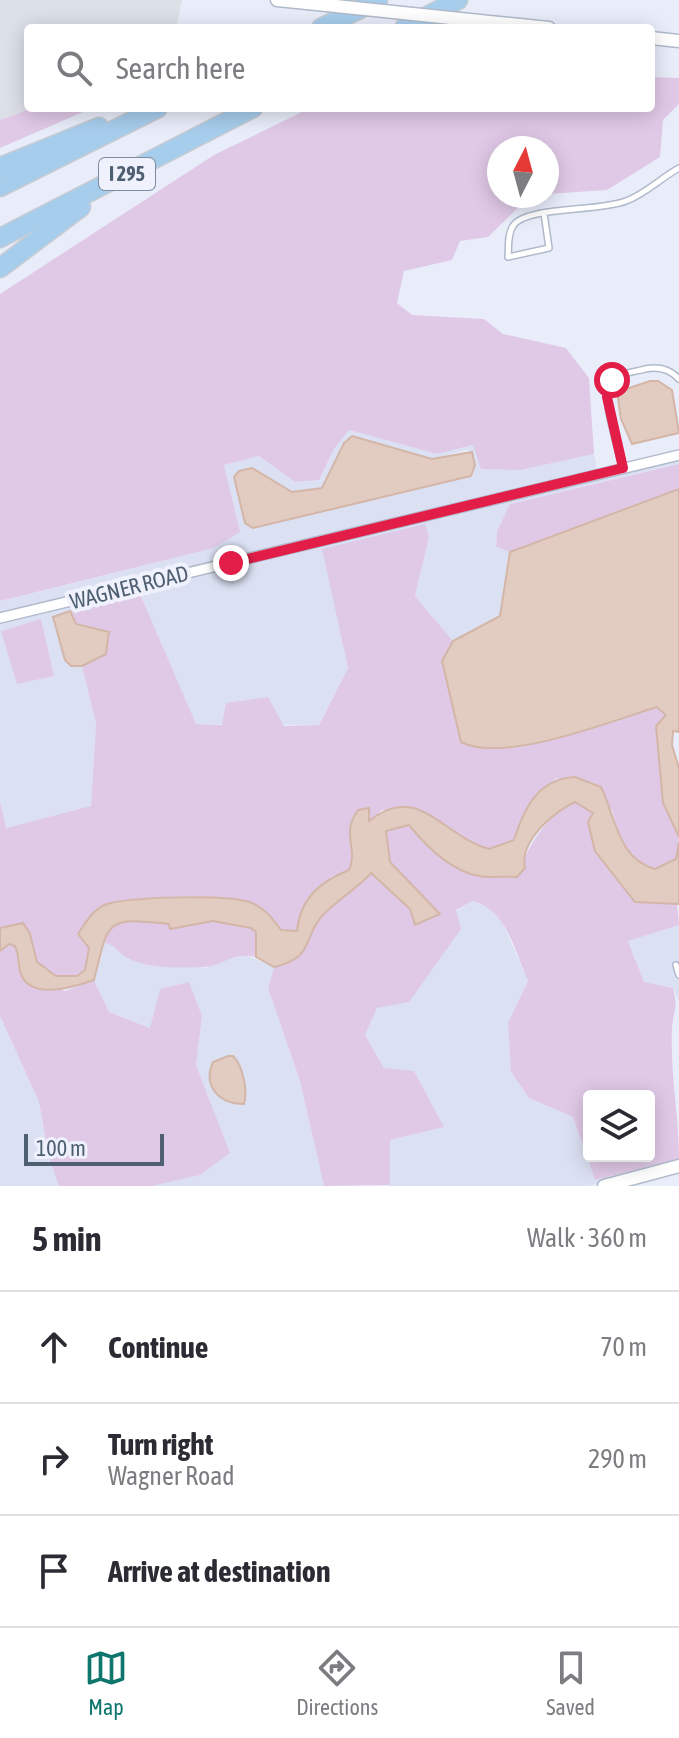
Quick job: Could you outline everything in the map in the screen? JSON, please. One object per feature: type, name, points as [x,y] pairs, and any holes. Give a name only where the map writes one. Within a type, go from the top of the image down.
[{"type":"highway","points":[[329,24],[378,0]]},
{"type":"highway","points":[[412,24],[458,0]]},
{"type":"highway","points":[[0,167],[140,112]]},
{"type":"highway","name":"I 295","points":[[0,187],[150,112]]},
{"type":"highway","name":"I 295","points":[[0,238],[245,112]]},
{"type":"highway","points":[[0,268],[115,181]]},
{"type":"street","points":[[277,0],[509,24]]},
{"type":"street","points":[[655,38],[679,41]]},
{"type":"street","name":"WAGNER ROAD","points":[[0,618],[679,455]]},
{"type":"street","points":[[604,1186],[679,1166]]},
{"type":"lane","points":[[544,213],[549,248],[508,257],[513,226],[523,217],[544,213],[575,212],[626,201],[679,168]]},
{"type":"lane","points":[[623,468],[607,397],[609,384],[618,377],[653,367],[670,371],[679,379]]},
{"type":"lane","points":[[676,965],[679,975]]},
{"type":"shaded area","points":[[0,0],[182,0],[177,24],[24,24],[24,111],[0,120]]},
{"type":"shaded area","points":[[655,77],[679,78],[679,104],[663,120],[660,157],[607,190],[559,193],[559,136],[487,136],[487,208],[518,208],[488,237],[460,241],[452,260],[404,271],[397,303],[412,315],[484,319],[503,334],[566,348],[589,378],[594,454],[521,470],[481,469],[473,445],[437,454],[349,430],[334,449],[319,480],[295,482],[259,456],[224,465],[240,532],[214,548],[0,601],[0,294],[214,155],[302,112],[655,112]]},
{"type":"shaded area","points":[[24,111],[83,112],[0,148],[0,120]]},
{"type":"shaded area","points":[[658,381],[672,390],[679,433],[632,444],[621,419],[617,392]]},
{"type":"shaded area","points":[[349,430],[437,454],[473,445],[521,470],[594,454],[597,470],[679,450],[679,464],[510,504],[497,531],[496,547],[510,552],[500,616],[453,641],[415,596],[429,537],[323,549],[348,668],[319,725],[195,724],[140,594],[53,617],[65,660],[72,666],[82,666],[96,724],[91,807],[5,828],[0,801],[0,601],[214,548],[239,532],[223,465],[259,456],[295,482],[319,480],[334,449]],"holes":[[[373,441],[432,459],[466,450],[472,452],[475,465],[471,476],[253,528],[252,469],[292,492],[322,488],[344,443]]]},
{"type":"shaded area","points":[[352,436],[432,459],[472,452],[475,465],[471,476],[253,528],[245,523],[234,477],[239,471],[252,468],[292,492],[322,488],[344,443]]},
{"type":"shaded area","points":[[679,464],[679,489],[510,552],[496,547],[497,531],[510,504]]},
{"type":"shaded area","points":[[679,489],[679,732],[673,731],[672,745],[679,768],[679,837],[663,803],[656,726],[666,715],[657,707],[558,738],[503,748],[480,747],[461,742],[442,661],[453,641],[500,616],[510,552]]},
{"type":"shaded area","points":[[425,524],[429,537],[415,596],[453,641],[442,661],[461,742],[479,747],[503,748],[529,744],[657,707],[666,715],[663,803],[679,837],[676,859],[655,869],[637,860],[621,839],[612,810],[557,778],[530,805],[514,840],[489,849],[450,832],[435,818],[382,810],[369,821],[369,808],[352,848],[353,860],[349,870],[331,877],[298,932],[281,930],[265,915],[246,905],[224,899],[175,897],[107,904],[89,948],[85,970],[77,976],[56,976],[37,962],[30,934],[23,923],[0,928],[0,801],[6,828],[91,806],[96,724],[82,666],[106,654],[109,632],[76,624],[70,611],[140,594],[196,724],[222,725],[226,703],[268,697],[284,726],[319,725],[348,668],[322,549]]},
{"type":"shaded area","points":[[70,611],[76,624],[109,632],[106,654],[82,666],[71,666],[65,660],[53,617]]},
{"type":"shaded area","points":[[41,619],[54,676],[17,684],[1,631]]},
{"type":"shaded area","points":[[575,777],[601,787],[626,847],[643,864],[655,869],[676,859],[679,842],[679,904],[635,902],[595,851],[588,822],[593,813],[575,802],[548,820],[533,838],[527,848],[525,868],[517,877],[479,876],[458,869],[431,849],[409,825],[386,831],[390,862],[440,914],[415,925],[410,909],[371,873],[323,915],[296,958],[274,967],[256,957],[256,932],[251,928],[213,921],[170,929],[169,924],[121,923],[107,934],[94,980],[52,990],[32,986],[25,981],[15,946],[9,944],[0,951],[0,928],[23,923],[30,934],[37,962],[56,976],[77,976],[85,970],[89,948],[78,934],[94,913],[107,904],[156,898],[200,897],[249,902],[271,917],[281,930],[297,931],[302,910],[313,893],[349,870],[352,862],[350,827],[358,810],[369,808],[369,821],[386,810],[402,807],[416,809],[489,849],[514,840],[522,817],[542,790],[551,783]]},
{"type":"shaded area","points":[[575,802],[593,813],[635,902],[677,903],[679,925],[628,941],[644,982],[673,988],[675,996],[672,1062],[679,1159],[595,1180],[589,1162],[655,1162],[655,1090],[583,1090],[583,1146],[573,1117],[529,1098],[511,1072],[508,1023],[528,981],[502,923],[485,906],[473,901],[456,910],[461,929],[409,1002],[377,1008],[365,1035],[384,1068],[414,1071],[444,1127],[390,1140],[390,1185],[324,1186],[300,1081],[268,988],[274,967],[296,958],[323,915],[371,872],[410,909],[440,913],[390,862],[386,831],[409,825],[423,842],[517,877],[539,833],[555,816]]},
{"type":"shaded area","points":[[473,901],[485,904],[501,920],[528,981],[508,1023],[511,1072],[529,1098],[573,1117],[583,1146],[583,1162],[589,1162],[595,1180],[679,1159],[679,1162],[588,1186],[387,1186],[390,1185],[390,1140],[444,1127],[384,1068],[365,1035],[377,1008],[456,911]]},
{"type":"shaded area","points":[[123,919],[169,924],[170,928],[213,921],[251,928],[256,932],[256,957],[240,956],[202,967],[143,964],[105,943],[106,933]]},
{"type":"shaded area","points":[[679,925],[679,1001],[673,988],[644,982],[628,940]]},
{"type":"shaded area","points":[[105,943],[114,945],[126,957],[206,968],[240,953],[274,967],[268,988],[300,1081],[324,1186],[152,1186],[229,1153],[196,1065],[202,1016],[151,1028],[109,1012],[94,980],[100,947]]},
{"type":"shaded area","points":[[9,944],[15,946],[20,974],[65,991],[94,980],[109,1012],[150,1028],[160,989],[189,982],[202,1016],[196,1065],[230,1153],[200,1175],[152,1186],[59,1186],[49,1158],[39,1102],[0,1016],[0,951]]},
{"type":"shaded area","points":[[0,1016],[39,1102],[49,1158],[59,1186],[0,1186]]},
{"type":"shaded area","points":[[228,1056],[237,1060],[242,1072],[244,1104],[227,1101],[212,1086],[210,1071],[213,1062]]},
{"type":"route","points":[[231,563],[623,468],[607,397],[612,380]]}]
